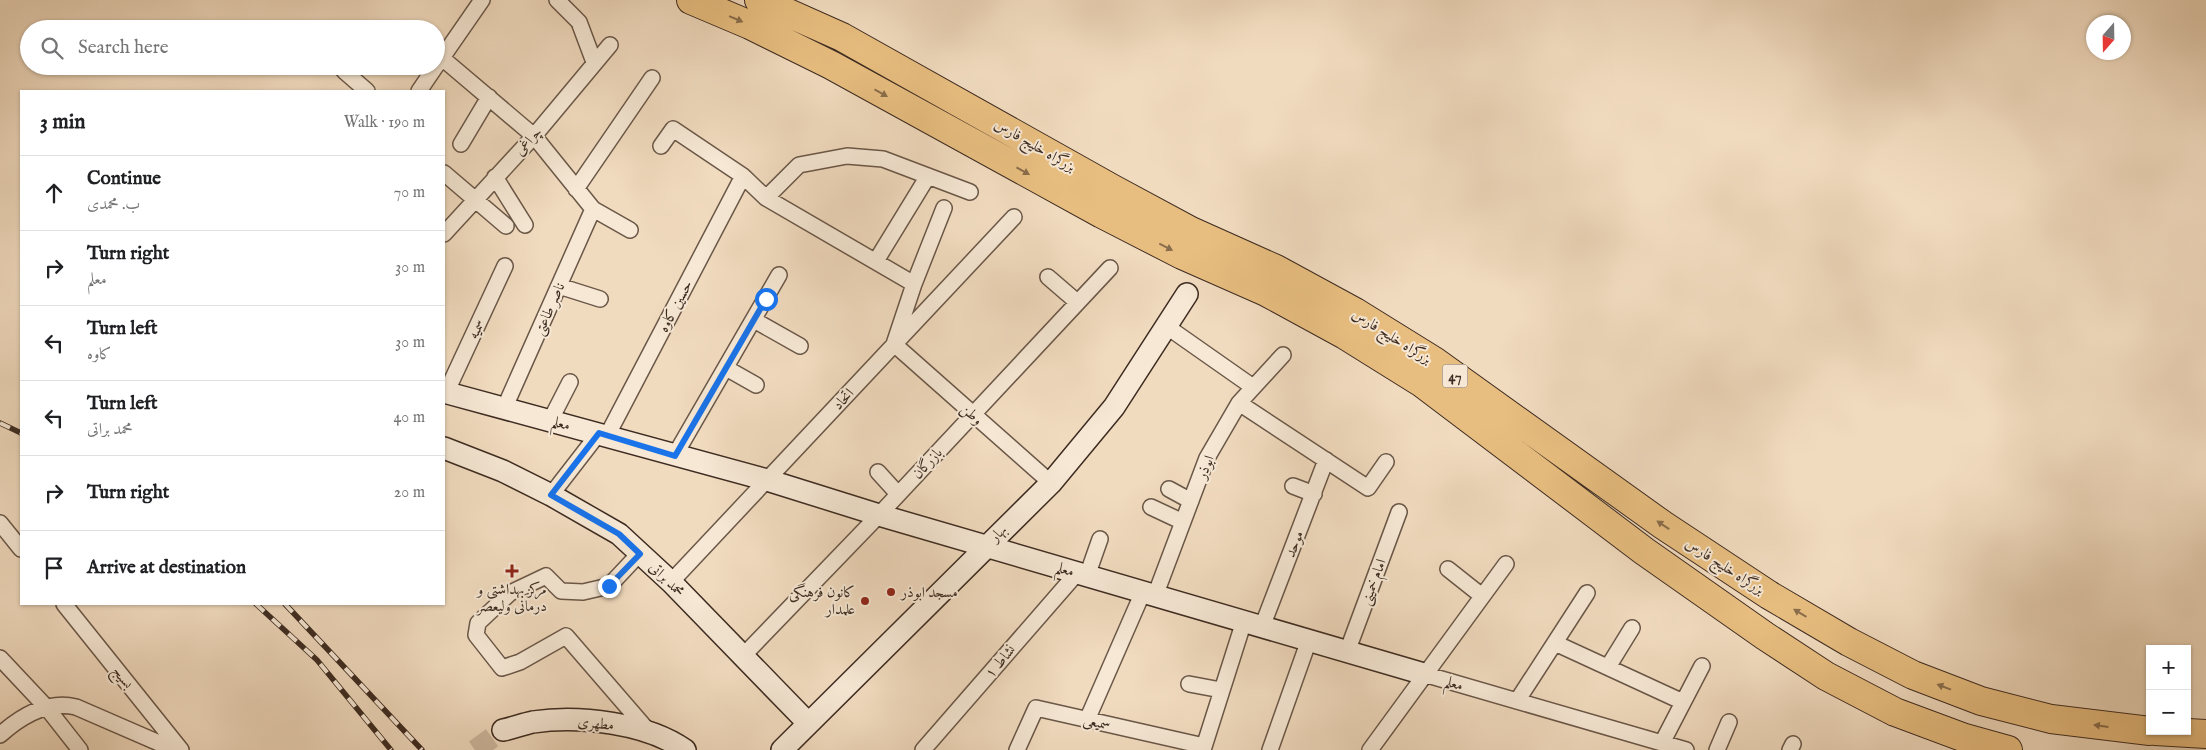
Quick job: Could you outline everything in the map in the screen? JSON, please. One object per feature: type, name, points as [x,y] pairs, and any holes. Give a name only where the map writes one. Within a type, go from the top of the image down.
[{"type":"highway","name":"بزرگراه خلیج فارس","points":[[691,0],[750,25],[832,65],[1102,214],[1182,255],[1266,292],[1345,336],[1422,384],[1644,551],[1765,636],[1826,676],[1895,712],[1965,738],[2008,750]]},
{"type":"highway","name":"بزرگراه خلیج فارس","points":[[760,0],[842,37],[1113,189],[1190,230],[1276,269],[1355,312],[1434,361],[1663,525],[1769,594],[1848,642],[1913,675],[1980,701],[2051,719],[2146,731]]},
{"type":"highway","points":[[2191,733],[2206,734]]},
{"type":"street","points":[[445,53],[482,0]]},
{"type":"street","points":[[557,0],[579,22],[594,62]]},
{"type":"street","name":"چراغی","points":[[445,233],[534,136],[610,45]]},
{"type":"street","points":[[445,68],[489,97],[534,136],[593,209],[630,230]]},
{"type":"street","points":[[349,75],[366,90]]},
{"type":"street","points":[[420,90],[430,75]]},
{"type":"street","points":[[576,189],[652,78]]},
{"type":"street","points":[[461,144],[489,97]]},
{"type":"street","points":[[661,146],[673,129],[742,176],[766,198],[914,284]]},
{"type":"street","points":[[766,198],[799,165],[847,156],[883,159],[970,192]]},
{"type":"street","points":[[445,174],[506,226]]},
{"type":"street","name":"حسین کاوه","points":[[551,495],[603,434],[742,176]]},
{"type":"street","points":[[876,261],[928,176]]},
{"type":"street","points":[[495,177],[525,224]]},
{"type":"street","points":[[894,344],[914,284],[944,208]]},
{"type":"street","name":"ناصر طاعتی","points":[[504,409],[593,209]]},
{"type":"street","name":"اتحاد","points":[[671,582],[1014,217]]},
{"type":"street","name":"سمیه","points":[[445,392],[505,266]]},
{"type":"street","name":"بازرگان","points":[[743,656],[1110,268]]},
{"type":"street","points":[[675,456],[779,275]]},
{"type":"street","points":[[1048,277],[1077,302]]},
{"type":"street","points":[[559,286],[600,300]]},
{"type":"street","name":"بهار","points":[[782,750],[1051,482],[1114,407],[1187,294]]},
{"type":"street","points":[[754,320],[800,346]]},
{"type":"street","points":[[1166,326],[1253,387]]},
{"type":"street","name":"وطن","points":[[894,344],[1051,482]]},
{"type":"street","name":"ابوذر","points":[[1088,720],[1183,522],[1207,458],[1238,403],[1283,355]]},
{"type":"street","points":[[726,368],[756,385]]},
{"type":"street","points":[[550,421],[570,382]]},
{"type":"street","name":"معلم","points":[[445,392],[767,480],[878,515],[1686,750]]},
{"type":"street","points":[[1238,403],[1368,488],[1386,462]]},
{"type":"street","name":"محمد براتی","points":[[445,448],[503,471],[551,495],[619,534],[671,582],[808,723]]},
{"type":"street","name":"موحد","points":[[1203,748],[1222,690],[1314,494],[1326,460]]},
{"type":"street","points":[[878,472],[898,494]]},
{"type":"street","points":[[1293,486],[1314,494]]},
{"type":"street","points":[[1169,489],[1191,501]]},
{"type":"street","points":[[1151,507],[1183,522]]},
{"type":"street","name":"امام خمینی","points":[[1347,652],[1399,512]]},
{"type":"street","points":[[0,522],[20,548]]},
{"type":"street","points":[[1082,574],[1100,538]]},
{"type":"street","points":[[640,554],[609,586],[583,592],[561,591],[546,576],[510,593],[478,623],[476,635],[502,668],[520,662],[566,636],[649,732]]},
{"type":"street","points":[[1370,750],[1506,564]]},
{"type":"street","points":[[1448,569],[1482,596]]},
{"type":"street","name":"نشاط ۱","points":[[923,750],[1082,574]]},
{"type":"street","points":[[1517,701],[1587,593]]},
{"type":"street","name":"بسیج","points":[[65,605],[181,750]]},
{"type":"street","points":[[1608,667],[1632,628]]},
{"type":"street","points":[[1270,750],[1309,640]]},
{"type":"street","points":[[1554,643],[1683,702]]},
{"type":"street","points":[[0,658],[47,708],[80,750]]},
{"type":"street","points":[[1662,743],[1702,666]]},
{"type":"street","points":[[1189,684],[1222,690]]},
{"type":"street","points":[[0,734],[17,719],[61,704],[76,707],[175,750]]},
{"type":"street","name":"سمیعی","points":[[1017,750],[1036,708],[1203,748]]},
{"type":"street","name":"مطهری","points":[[504,730],[533,722],[609,722],[649,732],[685,750]]},
{"type":"street","points":[[1717,750],[1729,722]]},
{"type":"tunnel","points":[[475,750],[503,730]]},
{"type":"railway","points":[[0,423],[20,433]]},
{"type":"railway","points":[[257,605],[317,660],[391,750]]},
{"type":"railway","points":[[286,605],[422,750]]},
{"type":"place","name":"مرکز بهداشتی و درمانی ولیعصر","points":[[512,571]]},
{"type":"place","name":"مسجد ابوذر","points":[[891,592]]},
{"type":"place","name":"کانون فرهنگی علمدار","points":[[865,601]]},
{"type":"route","points":[[609,586],[640,554],[619,534],[551,495],[599,433],[675,456],[766,299]]}]
